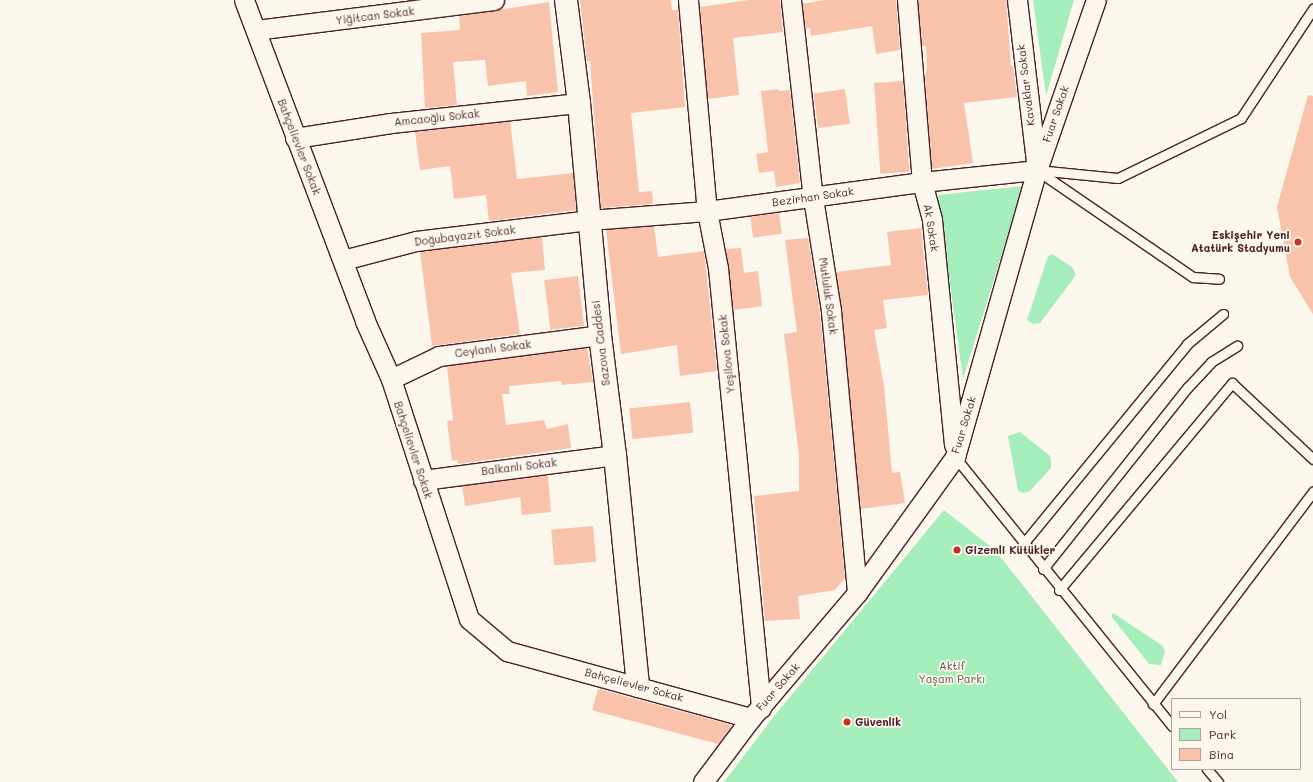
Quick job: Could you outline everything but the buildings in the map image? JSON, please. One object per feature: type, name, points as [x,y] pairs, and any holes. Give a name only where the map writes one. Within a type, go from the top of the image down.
[{"type":"street","name":"Bahçelievler Sokak","points":[[244,0],[295,138],[391,379],[469,619],[507,651],[638,686],[756,713]]},
{"type":"street","name":"Yiğitcan Sokak","points":[[256,30],[494,0]]},
{"type":"street","name":"Sazova Caddesi","points":[[566,0],[579,103],[600,335],[615,455],[638,686]]},
{"type":"street","name":"Yeşilova Sokak","points":[[688,0],[707,211],[718,268],[756,713]]},
{"type":"street","name":"Mutluluk Sokak","points":[[791,0],[813,198],[831,311],[857,593]]},
{"type":"street","name":"Ak Sokak","points":[[907,0],[922,182],[932,220],[955,457]]},
{"type":"street","name":"Kavaklar Sokak","points":[[1017,0],[1037,170]]},
{"type":"street","name":"Fuar Sokak","points":[[703,782],[756,713],[857,593],[955,457],[1037,170],[1096,0]]},
{"type":"street","name":"Amcaoğlu Sokak","points":[[295,138],[392,123],[579,103]]},
{"type":"street","name":"Bezirhan Sokak","points":[[589,220],[707,211],[813,198],[922,182],[1037,170]]},
{"type":"street","name":"Doğubayazıt Sokak","points":[[343,260],[416,241],[589,220]]},
{"type":"street","name":"Ceylanlı Sokak","points":[[391,379],[439,356],[600,335]]},
{"type":"street","name":"Balkanlı Sokak","points":[[423,480],[615,455]]},
{"type":"lane","points":[[1037,170],[1118,178],[1241,118],[1313,9]]},
{"type":"lane","points":[[1037,170],[1193,277],[1219,280]]},
{"type":"lane","points":[[1024,544],[1187,344],[1222,314]]},
{"type":"lane","points":[[1043,569],[1188,387],[1211,362],[1237,346]]},
{"type":"lane","points":[[1059,590],[1232,384],[1313,459]]},
{"type":"lane","points":[[955,457],[1059,590],[1171,725]]},
{"type":"lane","points":[[1154,704],[1313,492]]},
{"type":"lane","points":[[1208,770],[1218,782]]},
{"type":"green space","points":[[1033,0],[1074,0],[1046,96]]},
{"type":"green space","points":[[1023,186],[963,379],[938,195]]},
{"type":"green space","points":[[1052,254],[1072,267],[1076,275],[1040,323],[1033,324],[1027,320],[1048,256]]},
{"type":"green space","points":[[1020,432],[1050,456],[1051,461],[1051,468],[1030,491],[1024,493],[1018,491],[1008,436]]},
{"type":"green space","name":"Aktif Yaşam Parkı","points":[[944,510],[995,550],[1178,782],[724,782],[775,715]]},
{"type":"green space","points":[[1113,613],[1163,646],[1165,652],[1161,665],[1149,664],[1111,616]]},
{"type":"place","name":"Eskişehir Yeni Atatürk Stadyumu","points":[[1298,242]]},
{"type":"place","name":"Gizemli Kütükler","points":[[957,550]]},
{"type":"place","name":"Güvenlik","points":[[847,722]]}]
